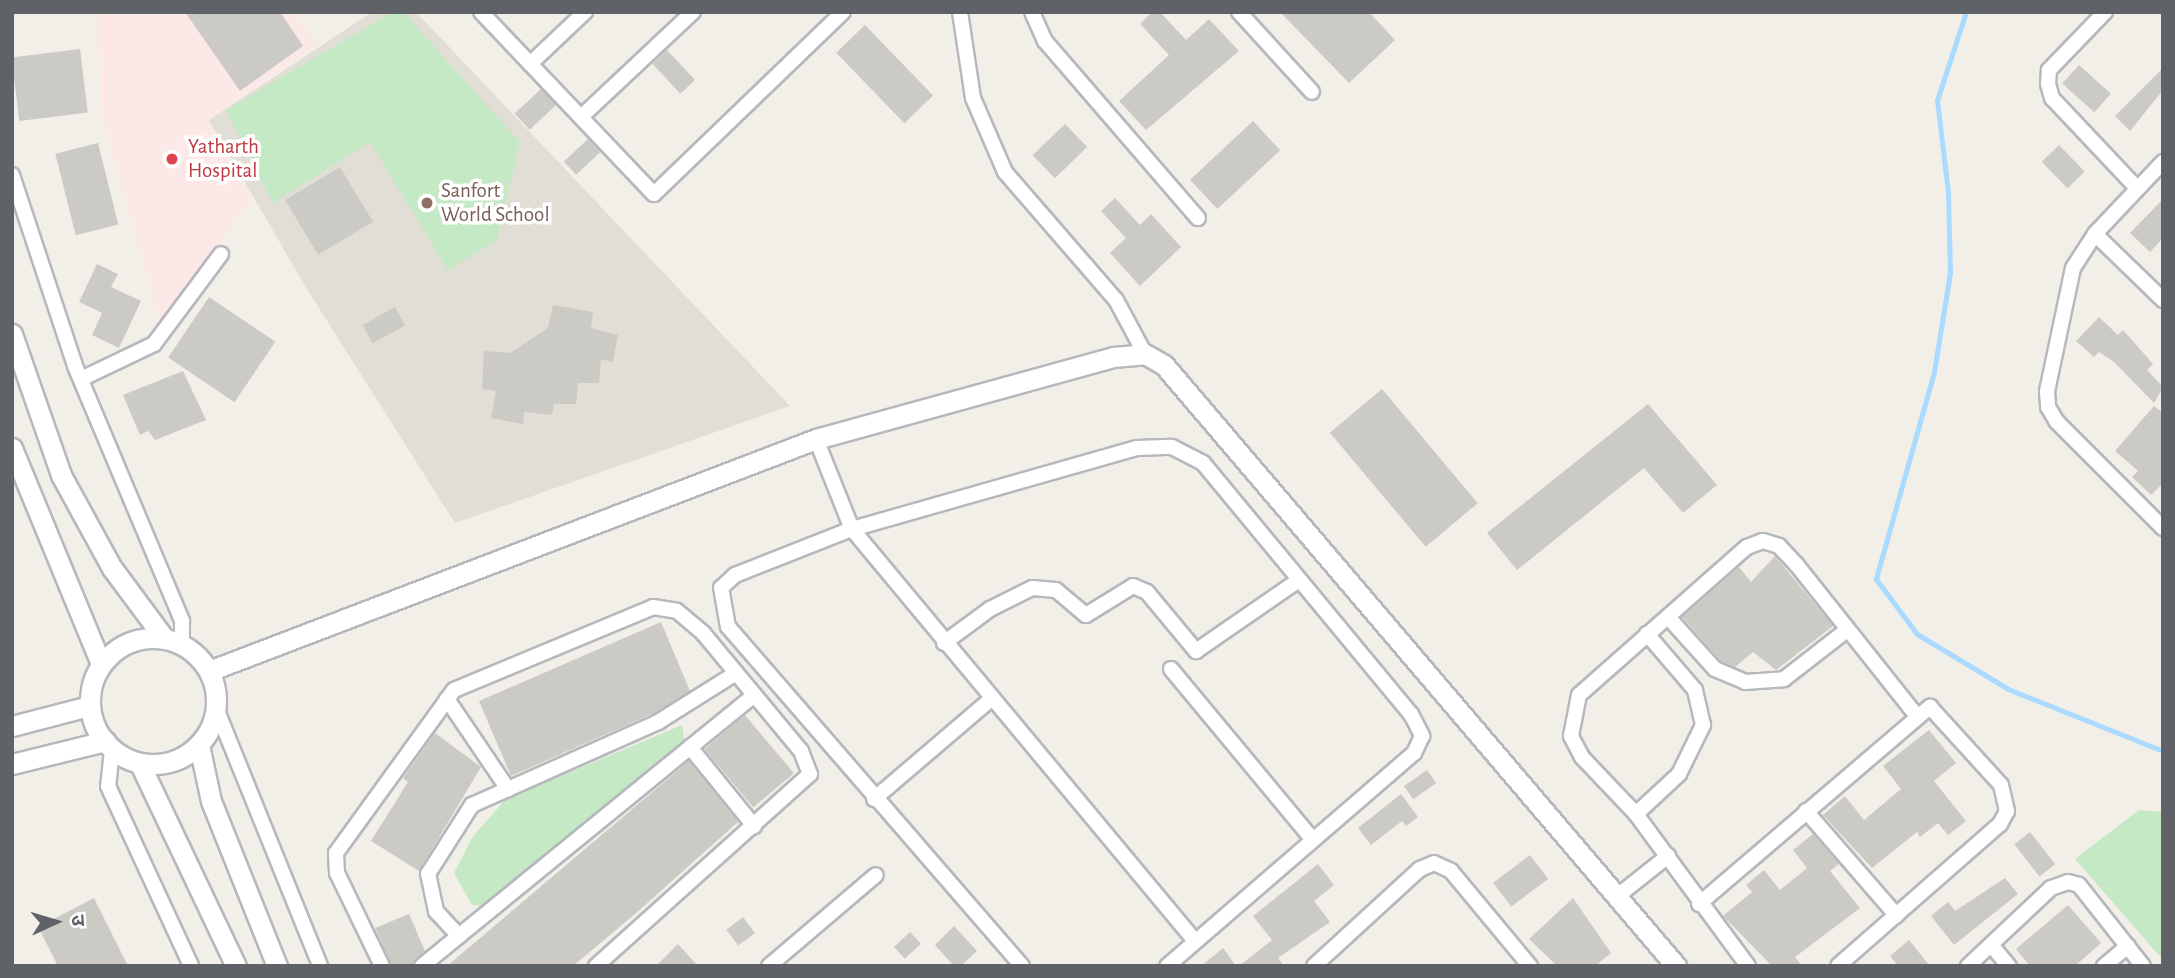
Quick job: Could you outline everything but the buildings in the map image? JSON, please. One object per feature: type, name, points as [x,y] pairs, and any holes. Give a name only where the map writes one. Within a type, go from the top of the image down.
[{"type":"street","points":[[481,12],[653,194],[844,12]]},
{"type":"street","points":[[530,64],[585,12]]},
{"type":"street","points":[[581,117],[693,12]]},
{"type":"street","points":[[960,12],[973,98],[994,153],[1116,300],[1145,354],[1164,365],[1615,898],[1676,966]]},
{"type":"street","points":[[1032,12],[1045,41],[1198,218]]},
{"type":"street","points":[[1239,12],[1312,92]]},
{"type":"street","points":[[2105,12],[2049,70],[2048,83],[2052,98],[2136,187]]},
{"type":"street","points":[[2163,162],[2136,187],[2095,234],[2064,290],[2048,407],[2163,528]]},
{"type":"street","points":[[12,175],[81,379],[182,621],[183,645]]},
{"type":"street","points":[[2095,234],[2163,300]]},
{"type":"street","points":[[81,379],[154,344],[221,254]]},
{"type":"street","points":[[12,334],[61,475],[112,568],[164,638]]},
{"type":"street","points":[[209,671],[816,439],[1113,357],[1145,354]]},
{"type":"street","points":[[816,439],[852,529],[944,643],[1195,941]]},
{"type":"street","points":[[1022,966],[874,799],[728,627],[721,606],[722,588],[735,575],[852,529],[1137,448],[1172,447],[1203,463],[1411,714],[1422,736],[1414,753],[1167,966]]},
{"type":"street","points":[[12,448],[101,664]]},
{"type":"street","points":[[1748,966],[1699,904],[1668,856],[1636,814],[1583,757],[1571,736],[1579,695],[1747,547],[1763,541],[1779,546],[1917,716]]},
{"type":"street","points":[[944,643],[990,609],[1032,588],[1056,590],[1086,615],[1133,586],[1147,592],[1196,651],[1300,580]]},
{"type":"street","points":[[382,966],[337,873],[335,853],[454,690],[653,607],[677,611],[736,673],[801,751],[810,774],[596,966]]},
{"type":"street","points":[[1668,617],[1715,669],[1745,682],[1784,679],[1847,631]]},
{"type":"street","points":[[1636,814],[1679,774],[1703,725],[1695,690],[1647,634]]},
{"type":"street","points":[[191,966],[108,786],[108,746],[89,706],[101,664],[118,648],[140,638],[164,638],[183,645],[209,671],[216,708],[320,966]]},
{"type":"street","points":[[1171,670],[1312,839]]},
{"type":"street","points":[[459,936],[436,911],[428,874],[472,805],[658,722],[736,673]]},
{"type":"street","points":[[422,966],[754,695]]},
{"type":"street","points":[[447,699],[508,789]]},
{"type":"street","points":[[874,799],[991,699]]},
{"type":"street","points":[[12,726],[89,706]]},
{"type":"street","points":[[1699,904],[1930,707],[2001,785],[2007,811],[2000,824],[1838,966]]},
{"type":"street","points":[[216,708],[199,745],[211,801],[277,966]]},
{"type":"street","points":[[12,764],[108,746],[140,764],[162,764],[199,745]]},
{"type":"street","points":[[690,747],[754,826]]},
{"type":"street","points":[[140,764],[236,966]]},
{"type":"street","points":[[1806,811],[1896,915]]},
{"type":"street","points":[[1615,898],[1668,856]]},
{"type":"street","points":[[1314,966],[1420,869],[1434,863],[1451,872],[1530,966]]},
{"type":"street","points":[[769,966],[876,875]]},
{"type":"street","points":[[1968,966],[2051,888],[2068,882],[2079,886],[2143,966]]},
{"type":"street","points":[[1992,946],[2009,966]]},
{"type":"street","points":[[2104,966],[2127,946]]},
{"type":"shaded area","name":"Yatharth Hospital","points":[[104,12],[295,12],[317,45],[208,119],[251,200],[160,323],[100,110],[97,17]]},
{"type":"shaded area","name":"Sanfort World School","points":[[372,12],[416,12],[790,406],[455,523],[305,286],[209,120]]},
{"type":"green space","points":[[393,12],[403,12],[520,142],[497,240],[448,270],[370,142],[273,203],[226,110]]},
{"type":"green space","points":[[682,725],[685,745],[488,906],[472,905],[454,873],[473,836],[506,799]]},
{"type":"green space","points":[[2139,810],[2163,812],[2163,960],[2075,859]]},
{"type":"waterway","points":[[1966,12],[1937,100],[1948,192],[1950,273],[1934,372],[1876,579],[1917,634],[2008,689],[2163,751]]},
{"type":"place","name":"Yatharth Hospital","points":[[172,159]]},
{"type":"place","name":"Sanfort World School","points":[[427,203]]}]
